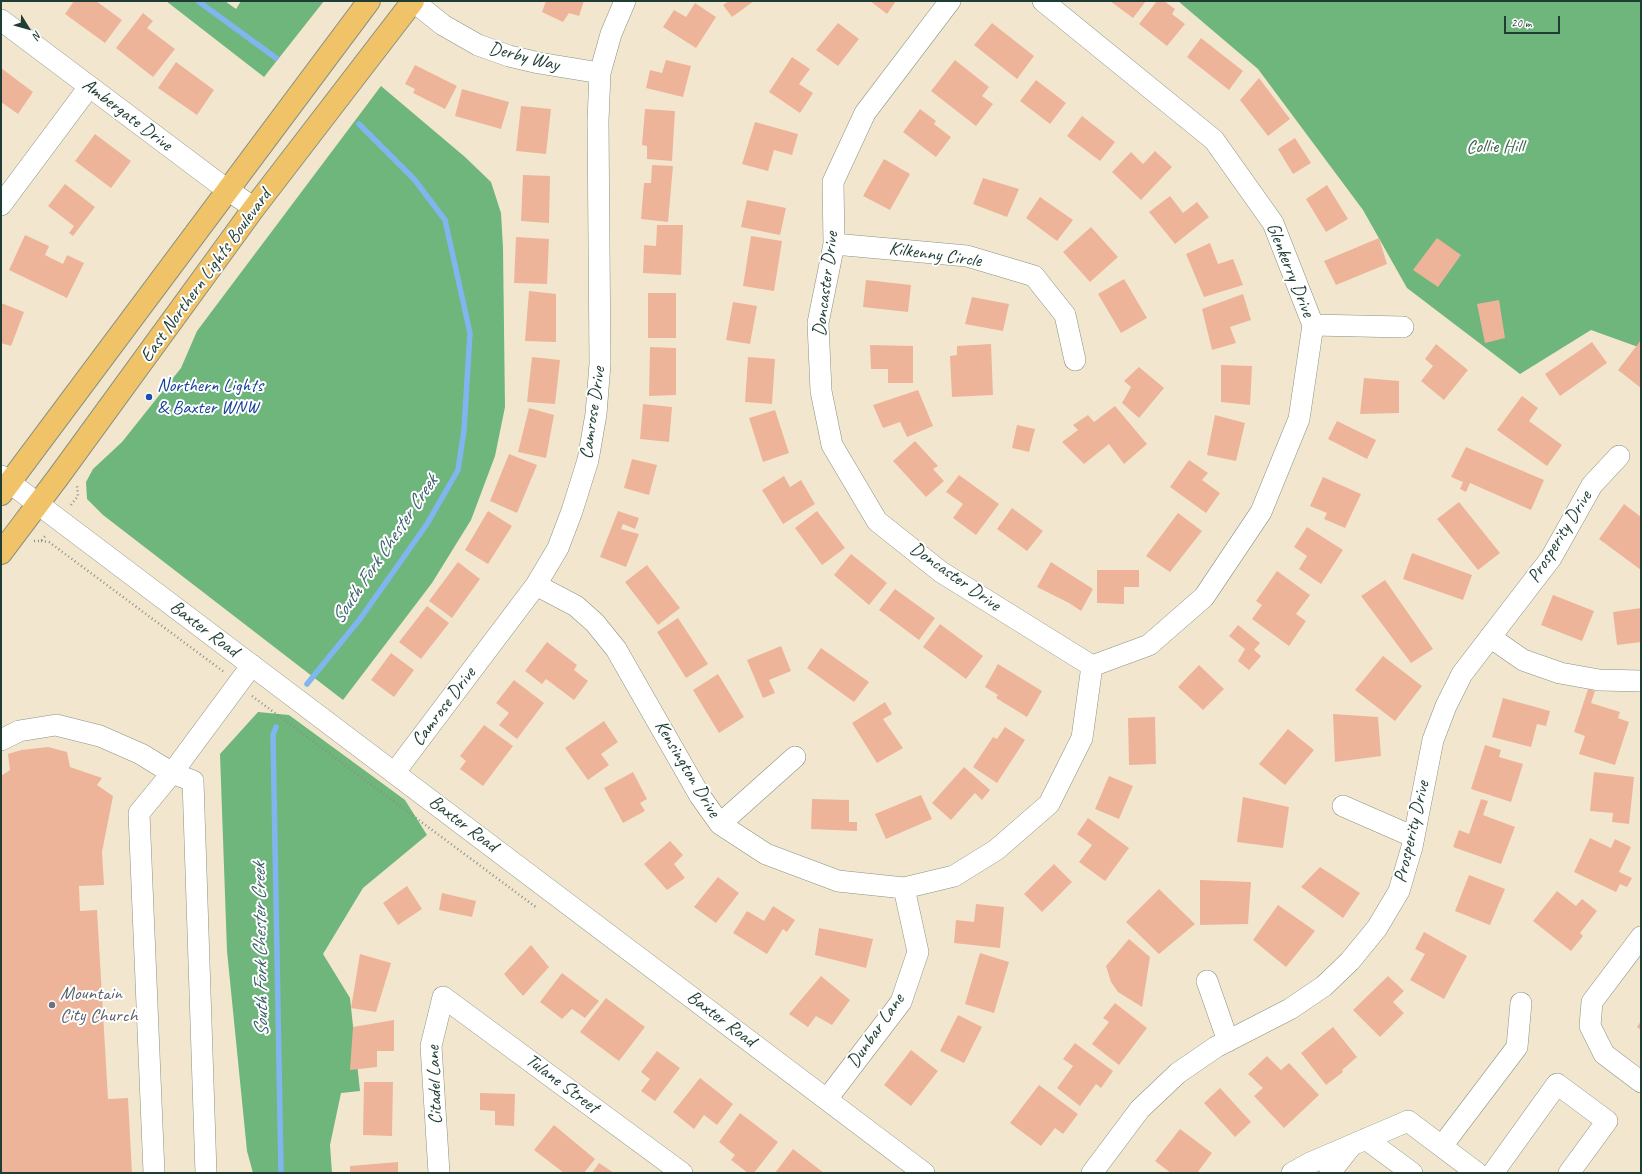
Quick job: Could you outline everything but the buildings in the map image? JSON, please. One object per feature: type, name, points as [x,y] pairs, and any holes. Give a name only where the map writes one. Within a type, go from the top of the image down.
[{"type":"main road","name":"East Northern Lights Boulevard","points":[[4,484],[369,1]]},
{"type":"main road","name":"East Northern Lights Boulevard","points":[[1,553],[120,394],[254,208],[413,1]]},
{"type":"street","name":"Derby Way","points":[[413,1],[443,25],[478,45],[509,56],[539,63],[600,73]]},
{"type":"street","name":"Camrose Drive","points":[[395,772],[536,584],[558,548],[572,511],[588,460],[596,414],[600,364],[598,121],[600,73],[611,34],[625,1]]},
{"type":"street","name":"Doncaster Drive","points":[[950,1],[865,113],[833,182],[834,244],[818,323],[822,391],[832,445],[878,521],[941,572],[1092,666]]},
{"type":"street","name":"Glenkerry Drive","points":[[1043,1],[1214,140],[1274,223],[1313,325],[1299,419],[1261,512],[1204,597],[1149,645],[1092,666]]},
{"type":"street","name":"Ambergate Drive","points":[[1,20],[227,190],[254,208]]},
{"type":"street","points":[[1,205],[89,87]]},
{"type":"street","name":"Kilkenny Circle","points":[[834,244],[967,256],[1034,276],[1065,315],[1075,360]]},
{"type":"street","points":[[1313,325],[1403,327]]},
{"type":"street","name":"Prosperity Drive","points":[[1092,1173],[1140,1109],[1178,1073],[1216,1047],[1296,1005],[1324,986],[1350,961],[1377,928],[1399,891],[1414,837],[1424,779],[1433,740],[1446,706],[1462,674],[1551,558],[1592,485],[1619,456]]},
{"type":"street","name":"Baxter Road","points":[[4,484],[38,504],[395,772],[924,1173]]},
{"type":"street","name":"Kensington Drive","points":[[536,584],[576,606],[595,623],[616,649],[700,796],[720,824],[766,854],[838,881],[904,888],[954,876],[996,850],[1049,804],[1082,738],[1092,666]]},
{"type":"street","points":[[1490,637],[1523,660],[1560,674],[1599,680],[1641,681]]},
{"type":"street","points":[[154,1173],[139,814],[172,773],[252,665]]},
{"type":"street","points":[[1,740],[19,731],[56,725],[100,736],[140,754],[172,773],[192,781],[206,1173]]},
{"type":"street","points":[[720,824],[795,757]]},
{"type":"street","points":[[1343,806],[1414,837]]},
{"type":"street","name":"Dunbar Lane","points":[[827,1099],[901,1002],[918,952],[904,888]]},
{"type":"street","points":[[1641,937],[1592,1002],[1590,1026],[1604,1054],[1641,1082]]},
{"type":"street","points":[[1207,981],[1228,1041]]},
{"type":"street","name":"Citadel Lane","points":[[439,1173],[431,1046],[443,997]]},
{"type":"street","name":"Tulane Street","points":[[443,997],[682,1173]]},
{"type":"street","points":[[1442,1146],[1518,1047],[1521,1003]]},
{"type":"street","points":[[1493,1173],[1557,1084],[1608,1121],[1569,1173]]},
{"type":"street","points":[[1292,1173],[1310,1163],[1408,1121],[1477,1173]]},
{"type":"street","points":[[1330,1173],[1358,1142]]},
{"type":"street","points":[[1358,1142],[1412,1173]]},
{"type":"path","points":[[77,486],[78,496]]},
{"type":"path","points":[[41,542],[50,542],[543,913]]},
{"type":"green space","points":[[166,1],[225,1],[236,9],[241,1],[324,1],[264,77]]},
{"type":"green space","name":"Collie Hill","points":[[1178,1],[1641,1],[1641,348],[1591,330],[1520,374],[1407,288],[1363,210],[1258,69]]},
{"type":"green space","points":[[381,86],[465,157],[491,182],[501,213],[503,248],[505,407],[495,456],[471,520],[432,583],[343,700],[103,515],[87,499],[86,482],[93,469],[122,442],[181,368],[197,331]]},
{"type":"green space","points":[[258,712],[289,715],[405,800],[427,835],[363,888],[323,954],[350,998],[360,1091],[341,1093],[330,1145],[332,1173],[253,1173],[247,1151],[227,951],[220,754]]},
{"type":"waterway","name":"South Fork Chester Creek","points":[[198,1],[276,58]]},
{"type":"waterway","name":"South Fork Chester Creek","points":[[307,684],[360,619],[427,524],[458,470],[464,430],[470,333],[445,220],[414,179],[359,124]]},
{"type":"waterway","name":"South Fork Chester Creek","points":[[276,727],[273,735],[281,1173]]},
{"type":"place","name":"Northern Lights & Baxter WNW","points":[[149,397]]},
{"type":"place","name":"Mountain City Church","points":[[52,1005]]}]
